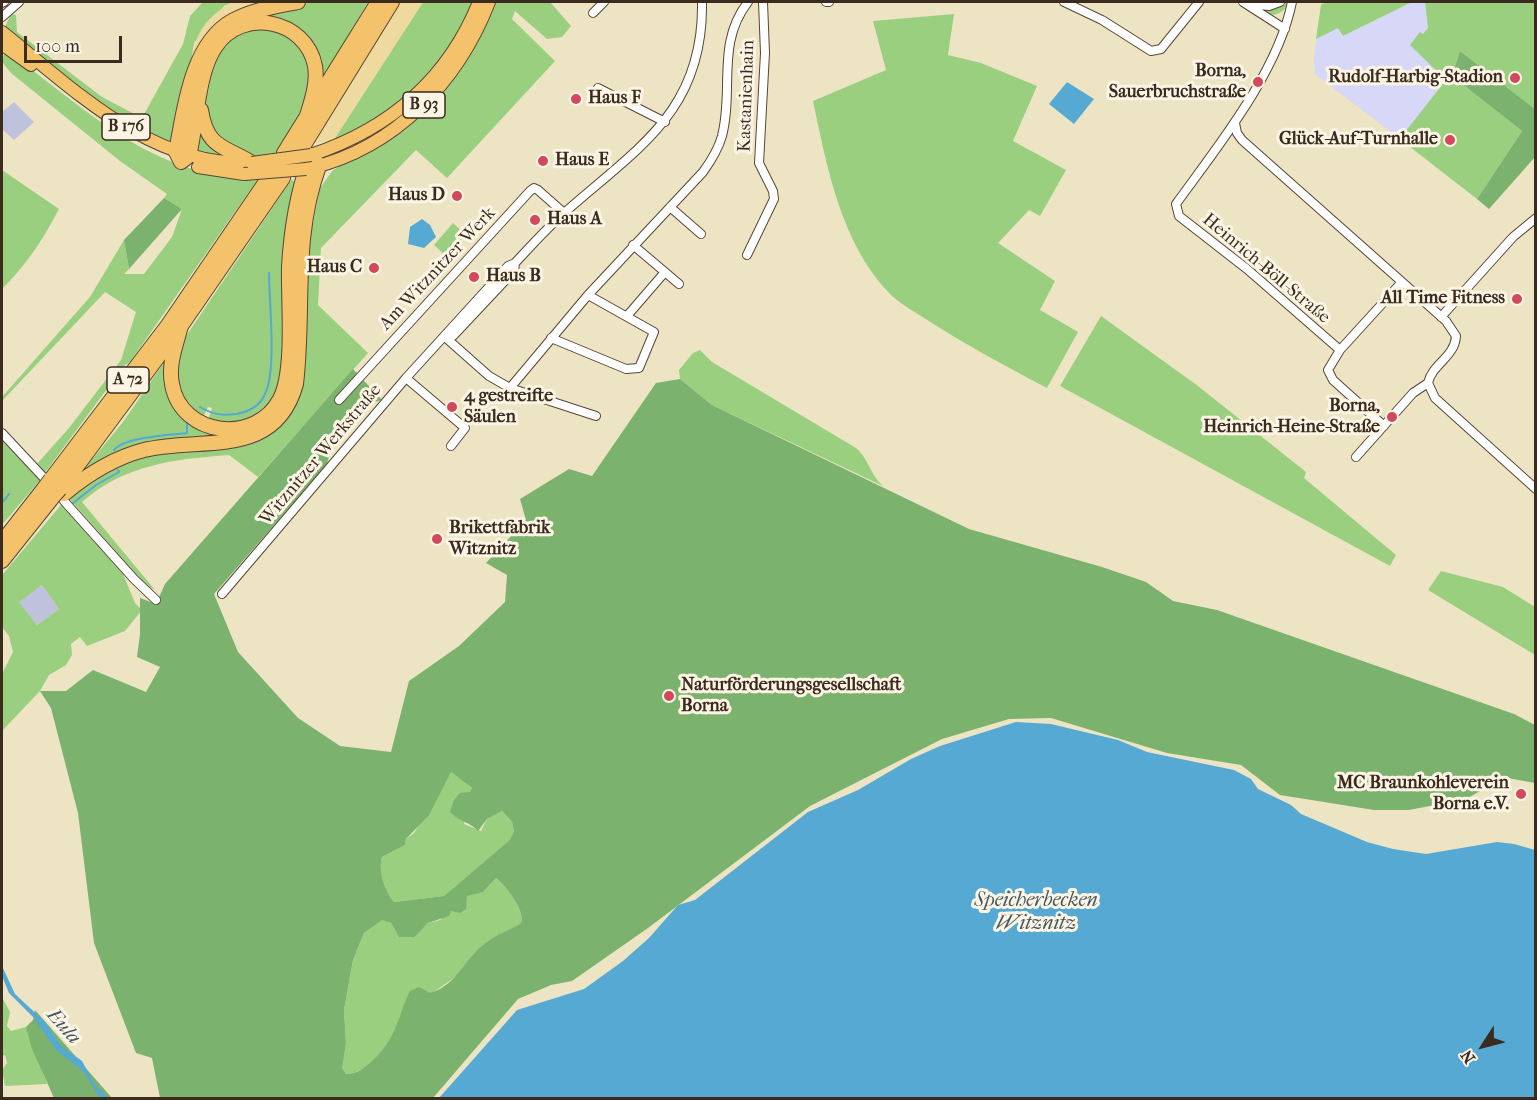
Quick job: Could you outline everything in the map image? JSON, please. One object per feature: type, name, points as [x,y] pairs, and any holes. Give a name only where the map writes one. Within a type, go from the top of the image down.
[{"type":"highway","points":[[182,157],[194,72],[201,53],[211,37],[222,27],[241,16],[298,2]]},
{"type":"highway","points":[[284,153],[378,2]]},
{"type":"highway","points":[[182,326],[172,355],[172,386],[183,409],[195,420],[223,430],[239,429],[252,425],[275,407],[287,375],[290,246],[308,165],[392,2]]},
{"type":"highway","points":[[182,157],[200,102],[208,60],[223,37],[243,25],[269,23],[289,29],[301,39],[311,54],[316,75],[306,119]]},
{"type":"highway","points":[[200,102],[203,121],[213,140],[248,169]]},
{"type":"highway","points":[[55,491],[131,454],[160,447],[239,440],[265,430],[281,416],[290,404],[296,384],[300,250],[312,184],[308,165]]},
{"type":"highway","name":"A 72","points":[[2,542],[55,491],[182,326],[283,178]]},
{"type":"highway","name":"A 72","points":[[2,561],[55,491],[267,180]]},
{"type":"main road","name":"B 93","points":[[308,165],[370,129],[411,100],[448,60],[479,2]]},
{"type":"main road","name":"B 93","points":[[182,157],[248,169],[308,165],[366,147],[395,129],[423,105],[460,59],[489,2]]},
{"type":"main road","name":"B 176","points":[[2,32],[109,116],[142,137],[182,157]]},
{"type":"main road","name":"B 176","points":[[2,44],[121,132],[182,157]]},
{"type":"street","points":[[2,17],[19,2]]},
{"type":"street","points":[[593,14],[604,2]]},
{"type":"street","name":"Witznitzer Werkstraße","points":[[222,594],[406,378],[446,337],[508,266],[515,263],[564,213],[632,156],[665,122],[681,95],[698,51],[702,2]]},
{"type":"street","points":[[510,388],[633,245],[703,172],[718,148],[725,121],[728,43],[736,19],[748,2]]},
{"type":"street","name":"Kastanienhain","points":[[747,255],[774,199],[773,191],[759,163],[765,52],[763,2]]},
{"type":"street","points":[[1064,2],[1102,20],[1151,51],[1161,49],[1199,2]]},
{"type":"street","points":[[1244,2],[1269,6],[1280,2]]},
{"type":"street","points":[[1244,2],[1285,29]]},
{"type":"street","points":[[1292,2],[1285,29],[1274,56],[1235,123],[1237,133],[1242,140],[1441,317],[1452,328],[1455,343],[1431,374],[1428,383],[1413,393],[1356,457]]},
{"type":"street","points":[[598,88],[665,122]]},
{"type":"street","name":"Heinrich-Böll-Straße","points":[[1235,123],[1176,204],[1176,210],[1179,216],[1247,269],[1340,350]]},
{"type":"street","name":"Am Witznitzer Werk","points":[[339,400],[530,190],[534,188],[537,190],[564,213]]},
{"type":"street","points":[[670,207],[701,234]]},
{"type":"street","points":[[1441,317],[1513,237],[1536,218]]},
{"type":"street","points":[[633,245],[679,284]]},
{"type":"street","points":[[627,316],[665,272]]},
{"type":"street","points":[[1384,426],[1329,375],[1329,366],[1340,350],[1401,283]]},
{"type":"street","points":[[551,338],[633,370],[639,368],[654,332],[588,296]]},
{"type":"street","points":[[446,337],[489,376],[510,388],[596,416]]},
{"type":"street","points":[[406,378],[465,428],[451,446]]},
{"type":"street","points":[[1428,383],[1435,398],[1536,489]]},
{"type":"street","points":[[2,433],[134,579],[156,600]]},
{"type":"shaded area","points":[[1326,2],[1343,36],[1412,2],[1425,2],[1428,28],[1423,34],[1420,32],[1430,63],[1446,80],[1404,134],[1396,136],[1315,74],[1314,56],[1321,5]]},
{"type":"shaded area","points":[[14,102],[34,122],[14,140],[2,129],[2,112]]},
{"type":"shaded area","points":[[42,585],[59,609],[37,625],[18,602]]},
{"type":"green space","points":[[203,2],[233,2],[224,6],[194,43],[188,84],[171,141],[166,143],[116,118],[6,31],[5,27],[11,14],[16,15],[17,32],[102,97],[142,118],[183,44],[190,16]]},
{"type":"green space","points":[[312,2],[368,2],[321,82],[311,46],[257,15]]},
{"type":"green space","points":[[423,2],[474,2],[448,49],[418,86],[380,115],[333,141]]},
{"type":"green space","points":[[494,2],[550,2],[571,26],[562,37],[547,39],[515,11],[512,19],[555,61],[447,178],[416,150],[321,248],[318,305],[368,353],[258,477],[229,455],[189,459],[132,472],[98,490],[82,502],[155,590],[145,585],[68,497],[96,475],[133,458],[272,431],[320,188],[333,170],[399,134],[437,98]]},
{"type":"green space","points":[[1287,2],[1285,9],[1275,14],[1260,9]]},
{"type":"green space","name":"Rudolf-Harbig-Stadion","points":[[1325,2],[1412,2],[1343,36],[1338,28],[1316,39],[1321,5]]},
{"type":"green space","points":[[1425,2],[1535,2],[1535,109],[1460,51],[1452,76],[1522,131],[1477,199],[1396,136],[1405,132],[1446,80],[1410,45],[1420,32],[1423,34],[1428,28]]},
{"type":"green space","points":[[954,14],[948,55],[981,63],[1037,86],[1013,141],[1066,170],[1040,216],[1029,210],[998,243],[1055,281],[1040,310],[1078,332],[1047,388],[954,336],[906,307],[890,294],[873,274],[859,252],[838,204],[824,152],[813,101],[886,70],[873,21]]},
{"type":"green space","points":[[263,25],[297,41],[313,70],[303,109],[274,156],[256,157],[231,150],[215,137],[203,106],[211,64],[231,35]]},
{"type":"green space","points":[[5,50],[93,116],[152,153],[184,166],[219,175],[258,179],[130,362],[124,366],[44,474],[36,465],[69,428],[121,360],[136,312],[105,292],[2,401],[2,397],[90,297],[124,240],[129,269],[124,274],[144,274],[172,237],[182,209],[164,198],[167,194],[120,161],[11,73],[2,62]]},
{"type":"green space","points":[[1460,51],[1535,109],[1535,157],[1489,209],[1477,199],[1522,131],[1452,76]]},
{"type":"green space","points":[[199,121],[230,158],[194,154]]},
{"type":"green space","points":[[2,170],[59,209],[34,252],[2,289]]},
{"type":"green space","points":[[292,179],[295,184],[282,382],[273,404],[241,425],[208,420],[212,408],[208,407],[202,420],[176,392],[178,348]]},
{"type":"green space","points":[[164,198],[182,209],[129,269],[124,240]]},
{"type":"green space","points":[[453,223],[466,235],[447,257],[434,245]]},
{"type":"green space","points":[[1101,316],[1198,386],[1306,472],[1304,478],[1396,555],[1390,566],[1060,386]]},
{"type":"green space","points":[[700,350],[712,362],[856,448],[883,486],[712,405],[680,379],[679,370],[693,353]]},
{"type":"green space","points":[[165,361],[185,416],[252,429],[295,368],[256,431],[172,442],[81,473],[123,422]]},
{"type":"green space","points":[[353,369],[382,400],[360,406],[334,437],[327,464],[214,594],[238,652],[298,718],[340,746],[391,752],[409,681],[459,646],[505,602],[507,575],[486,563],[526,520],[520,499],[569,469],[592,476],[656,383],[680,379],[712,405],[969,529],[1102,567],[1146,582],[1173,601],[1217,610],[1514,714],[1535,725],[1535,783],[1491,775],[1482,790],[1466,799],[1409,810],[1374,810],[1280,795],[1241,765],[1167,753],[1051,718],[1009,719],[942,739],[810,806],[648,928],[572,981],[551,985],[518,999],[433,1098],[160,1098],[152,1058],[136,1053],[94,943],[78,813],[51,708],[40,691],[66,691],[93,670],[146,692],[160,667],[137,657],[140,634],[140,598],[156,604],[165,584]],"holes":[[[451,772],[472,788],[470,792],[460,793],[454,800],[450,812],[453,815],[478,831],[487,819],[502,811],[512,822],[514,831],[510,840],[444,896],[394,902],[383,881],[382,857],[405,845],[406,839],[429,815]],[[496,878],[518,905],[522,918],[521,923],[479,948],[455,977],[440,989],[430,993],[419,987],[410,991],[395,1029],[380,1054],[362,1069],[346,1074],[342,1068],[346,1043],[344,1010],[353,960],[364,933],[382,920],[391,923],[399,937],[415,937],[428,923],[449,916],[451,911],[460,913],[466,909],[467,896],[483,892]]]},
{"type":"green space","points":[[2,440],[40,480],[2,525]]},
{"type":"green space","points":[[61,505],[123,574],[135,603],[142,610],[125,631],[87,646],[80,637],[71,644],[72,655],[66,665],[49,675],[40,691],[2,731],[2,674],[13,652],[9,636],[2,627],[2,575]],"holes":[[[42,585],[59,609],[37,625],[19,602]]]},
{"type":"green space","points":[[1441,571],[1503,587],[1535,607],[1535,655],[1428,590]]},
{"type":"green space","points":[[451,772],[472,788],[464,824],[481,831],[487,819],[502,811],[512,822],[514,830],[511,840],[444,896],[394,902],[383,881],[382,857],[405,845],[406,839],[414,833]]},
{"type":"green space","points":[[496,878],[518,905],[522,918],[521,923],[487,942],[457,976],[400,1015],[394,1035],[382,1054],[365,1068],[346,1074],[341,1069],[346,1043],[344,1010],[353,960],[364,933],[382,919],[391,923],[399,937],[415,937],[428,923],[440,920],[467,895],[483,892]]},
{"type":"green space","points":[[2,997],[10,1012],[7,1026],[11,1031],[26,1027],[47,1084],[5,1086],[2,1070],[7,1063],[5,1055],[2,1056]]},
{"type":"green space","points":[[35,1010],[112,1098],[54,1098],[32,1049],[26,1027],[33,1020]]},
{"type":"sand","points":[[233,2],[275,2],[193,56],[197,38],[206,23]]},
{"type":"sand","points":[[401,2],[423,2],[333,141],[315,143]]},
{"type":"water","points":[[1067,82],[1094,99],[1074,124],[1049,104]]},
{"type":"water","points":[[422,219],[430,225],[436,237],[424,248],[408,244],[410,227]]},
{"type":"water","name":"Speicherbecken Witznitz","points":[[1016,722],[1051,724],[1118,740],[1147,752],[1234,770],[1251,779],[1258,789],[1291,805],[1301,814],[1367,842],[1393,849],[1426,854],[1497,842],[1535,850],[1535,1098],[439,1098],[517,1010],[584,989],[623,961],[649,938],[678,905],[695,900],[808,812],[858,790],[911,759],[940,746]]},
{"type":"water","points":[[2,966],[15,994],[45,1022],[61,1046],[82,1061],[95,1085],[109,1098],[100,1098],[83,1071],[56,1050],[34,1018],[9,993],[2,976]]},
{"type":"waterway","points":[[200,407],[217,414],[236,414],[253,408],[265,394],[269,383],[272,353],[269,273]]},
{"type":"waterway","points":[[114,450],[137,439],[187,433],[187,423]]},
{"type":"waterway","points":[[73,503],[96,485],[119,472],[118,470]]},
{"type":"waterway","points":[[2,503],[9,494]]},
{"type":"place","name":"Rudolf-Harbig-Stadion","points":[[1515,78]]},
{"type":"place","name":"Borna, Sauerbruchstraße","points":[[1258,82]]},
{"type":"place","name":"Haus F","points":[[576,99]]},
{"type":"place","name":"Glück-Auf-Turnhalle","points":[[1450,140]]},
{"type":"place","name":"Haus E","points":[[543,161]]},
{"type":"place","name":"Haus D","points":[[457,196]]},
{"type":"place","name":"Haus A","points":[[535,220]]},
{"type":"place","name":"Haus C","points":[[374,268]]},
{"type":"place","name":"Haus B","points":[[474,277]]},
{"type":"place","name":"All Time Fitness","points":[[1517,299]]},
{"type":"place","name":"4 gestreifte Säulen","points":[[452,407]]},
{"type":"place","name":"Borna, Heinrich-Heine-Straße","points":[[1392,417]]},
{"type":"place","name":"Brikettfabrik Witznitz","points":[[437,539]]},
{"type":"place","name":"Naturförderungsgesellschaft Borna","points":[[669,696]]},
{"type":"place","name":"MC Braunkohleverein Borna e.V.","points":[[1521,794]]},
{"type":"water label","name":"Eula","points":[[63,1027]]}]
